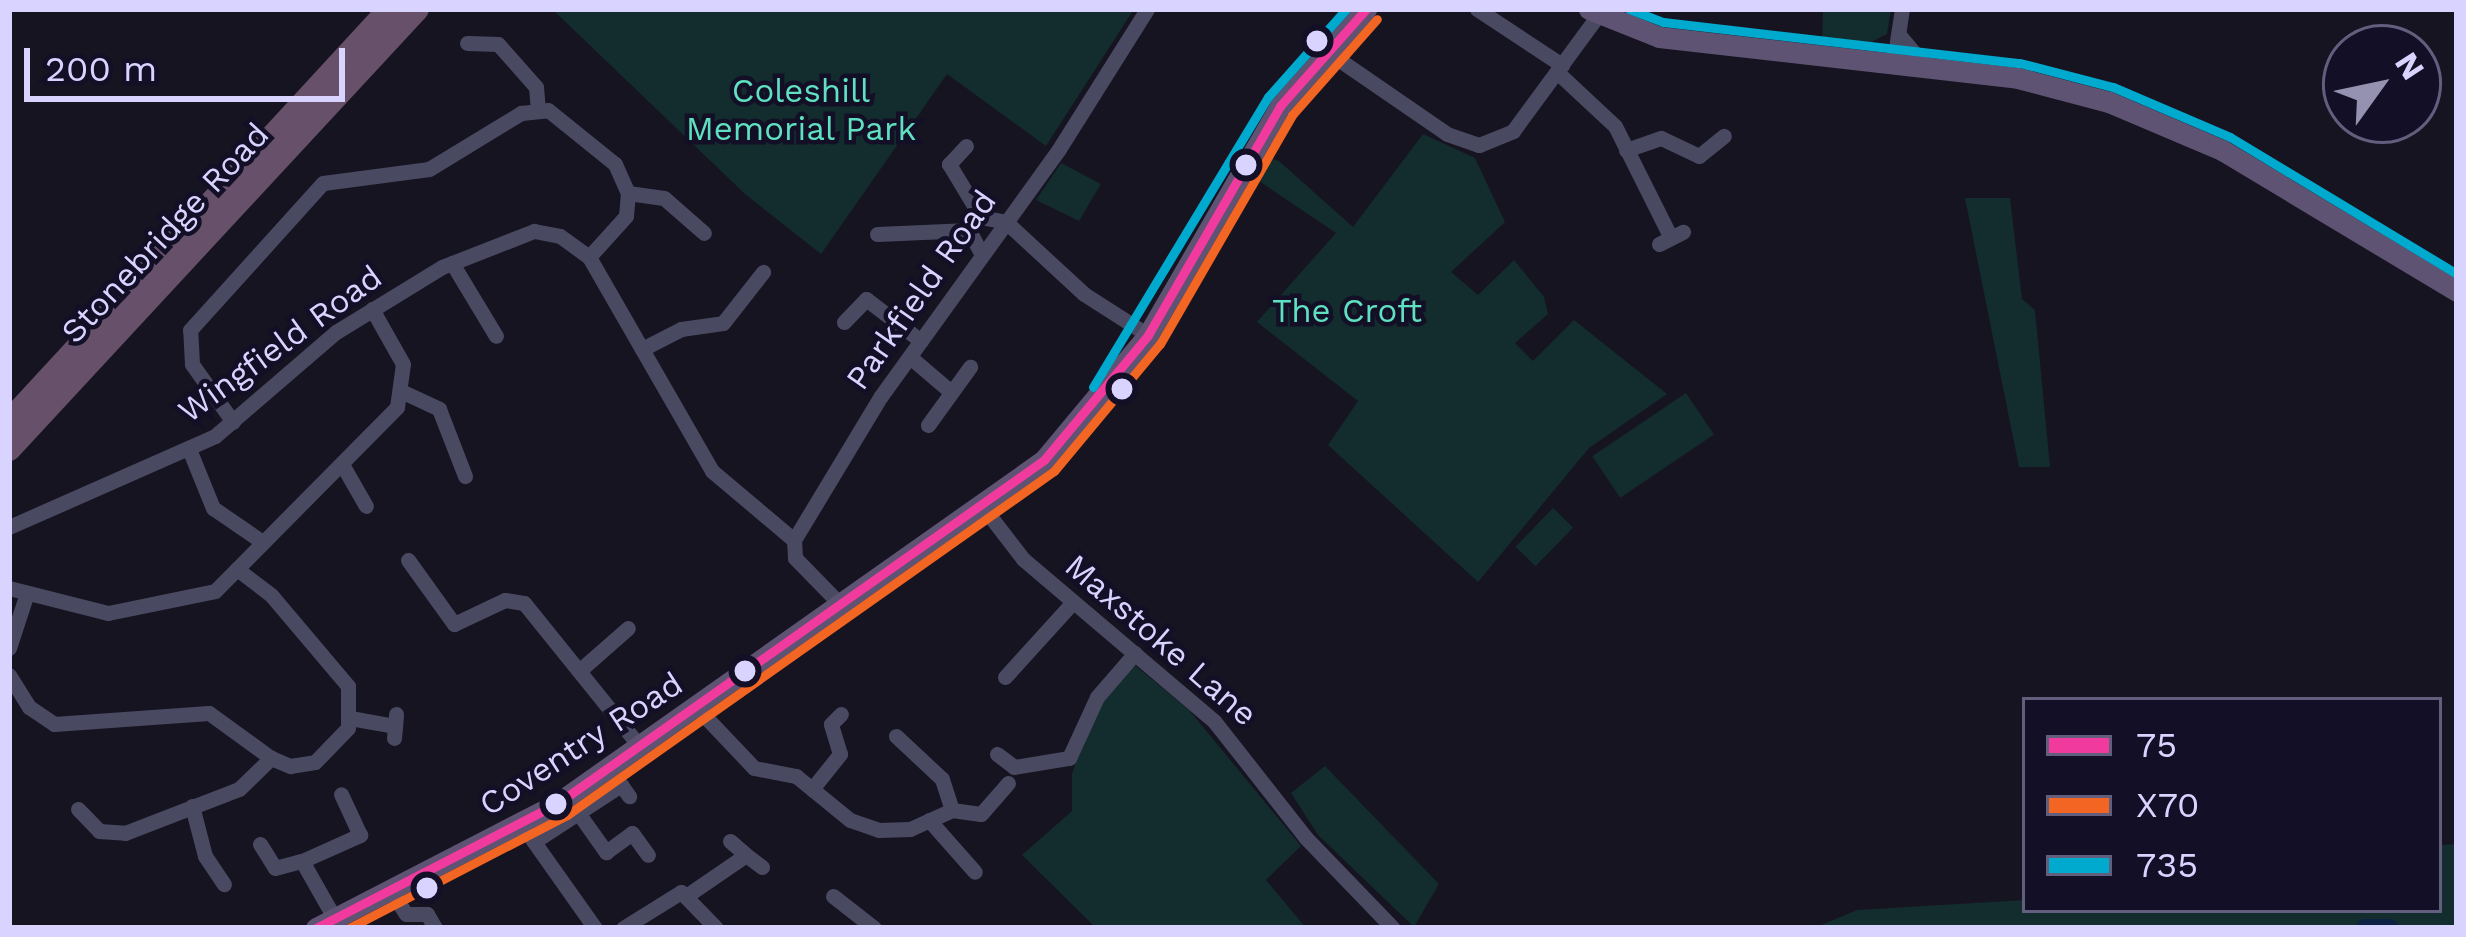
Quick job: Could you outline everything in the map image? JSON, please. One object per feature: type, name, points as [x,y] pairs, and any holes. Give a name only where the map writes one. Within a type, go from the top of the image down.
[{"type":"highway","name":"Stonebridge Road","points":[[9,422],[391,9]]},
{"type":"highway","name":"Stonebridge Road","points":[[9,449],[417,9]]},
{"type":"main road","name":"Coventry Road","points":[[325,923],[529,832],[839,604],[983,507],[1074,432],[1148,335],[1258,140],[1325,50],[1366,9]]},
{"type":"main road","points":[[1594,11],[1683,41],[1894,61],[2029,80],[2177,126],[2457,291]]},
{"type":"street","name":"Parkfield Road","points":[[794,539],[910,357],[1147,9]]},
{"type":"street","points":[[1477,9],[1560,69],[1615,126],[1671,238]]},
{"type":"street","points":[[1894,61],[1902,9]]},
{"type":"street","points":[[1325,50],[1469,145],[1513,131],[1560,69],[1594,11]]},
{"type":"street","points":[[1900,36],[1924,65]]},
{"type":"street","points":[[467,43],[498,44],[536,87],[538,110]]},
{"type":"street","points":[[233,422],[192,364],[190,330],[291,213],[323,183],[429,169],[538,110],[559,114],[615,164],[628,193],[626,216],[589,257],[712,471],[794,539],[795,558],[839,604]]},
{"type":"street","points":[[1626,150],[1661,138],[1699,156],[1724,136]]},
{"type":"street","points":[[966,146],[950,164],[975,224],[981,253]]},
{"type":"street","points":[[628,193],[664,198],[704,233]]},
{"type":"street","points":[[877,234],[1006,222],[1084,294],[1148,335]]},
{"type":"street","name":"Wingfield Road","points":[[9,527],[189,449],[233,422],[372,310],[452,263],[534,231],[560,236],[589,257]]},
{"type":"street","points":[[452,263],[496,336]]},
{"type":"street","points":[[642,349],[681,329],[723,323],[763,272]]},
{"type":"street","points":[[844,322],[866,299],[921,341]]},
{"type":"street","points":[[9,648],[17,592],[78,610],[158,607],[215,592],[261,541],[385,425],[403,392],[401,357],[372,310]]},
{"type":"street","points":[[910,357],[951,392]]},
{"type":"street","points":[[928,425],[970,367]]},
{"type":"street","points":[[403,392],[439,409],[465,476]]},
{"type":"street","points":[[189,449],[213,508],[261,541]]},
{"type":"street","points":[[343,466],[365,506]]},
{"type":"street","name":"Maxstoke Lane","points":[[983,507],[1010,547],[1237,745],[1306,838],[1393,928]]},
{"type":"street","points":[[408,560],[435,607],[461,626],[506,600],[524,603],[641,748]]},
{"type":"street","points":[[9,675],[29,707],[54,724],[209,713],[271,758],[290,766],[315,762],[342,739],[350,718],[348,686],[336,665],[237,569]]},
{"type":"street","points":[[1006,677],[1073,602]]},
{"type":"street","points":[[579,670],[626,639]]},
{"type":"street","points":[[998,754],[1014,767],[1070,758],[1097,697],[1135,652]]},
{"type":"street","points":[[698,709],[754,768],[796,776],[850,820],[880,830],[952,810],[982,814],[1009,783]]},
{"type":"street","points":[[812,789],[840,754],[831,724],[842,714]]},
{"type":"street","points":[[350,718],[395,726]]},
{"type":"street","points":[[896,736],[942,779],[952,810]]},
{"type":"street","points":[[78,809],[112,834],[251,783],[271,758]]},
{"type":"street","points":[[595,928],[529,832],[579,814],[621,784],[629,796]]},
{"type":"street","points":[[260,844],[275,868],[360,835],[341,794]]},
{"type":"street","points":[[192,806],[205,856],[224,884]]},
{"type":"street","points":[[579,814],[606,852],[632,833],[648,855]]},
{"type":"street","points":[[929,820],[975,872]]},
{"type":"street","points":[[730,841],[762,867]]},
{"type":"street","points":[[623,928],[688,894],[746,855]]},
{"type":"street","points":[[302,861],[325,923]]},
{"type":"street","points":[[392,891],[406,914],[427,914],[435,928]]},
{"type":"street","points":[[688,894],[716,928]]},
{"type":"street","points":[[833,896],[874,928]]},
{"type":"street","points":[[842,928],[852,911]]},
{"type":"green space","name":"Coleshill Memorial Park","points":[[552,9],[1134,9],[1046,146],[947,74],[821,254],[745,194]]},
{"type":"green space","points":[[1823,9],[1891,9],[1887,34],[1861,47],[1822,44]]},
{"type":"green space","name":"The Croft","points":[[1423,134],[1475,158],[1505,222],[1451,272],[1478,295],[1514,260],[1544,297],[1548,314],[1515,343],[1533,361],[1574,320],[1667,394],[1589,448],[1478,582],[1328,445],[1358,401],[1257,322],[1336,233],[1247,173],[1260,155],[1279,161],[1353,227]]},
{"type":"green space","points":[[1061,163],[1101,184],[1079,221],[1036,200]]},
{"type":"green space","points":[[1965,198],[2010,198],[2022,299],[2035,310],[2050,467],[2019,467]]},
{"type":"green space","points":[[1686,393],[1714,434],[1620,498],[1592,456]]},
{"type":"green space","points":[[1553,508],[1573,527],[1536,566],[1515,547]]},
{"type":"green space","points":[[1132,663],[1189,710],[1301,846],[1266,880],[1306,928],[1096,928],[1022,855],[1072,811],[1072,774],[1090,718]]},
{"type":"green space","points":[[1325,766],[1439,884],[1414,927],[1318,835],[1291,793]]},
{"type":"green space","points":[[2457,844],[2457,928],[1814,928],[1857,910],[2022,900],[2022,913],[2442,913],[2442,845]]},
{"type":"waterway","points":[[2365,928],[2389,928]]},
{"type":"transit line","name":"735","points":[[1093,387],[1268,97],[1346,9]]},
{"type":"transit line","name":"75","points":[[316,928],[558,803],[1044,460],[1148,335],[1280,106],[1366,9]]},
{"type":"transit line","name":"735","points":[[1629,9],[1663,22],[2020,63],[2113,87],[2230,137],[2457,274]]},
{"type":"transit line","name":"X70","points":[[349,928],[567,815],[1054,471],[1160,344],[1292,115],[1377,19]]}]
